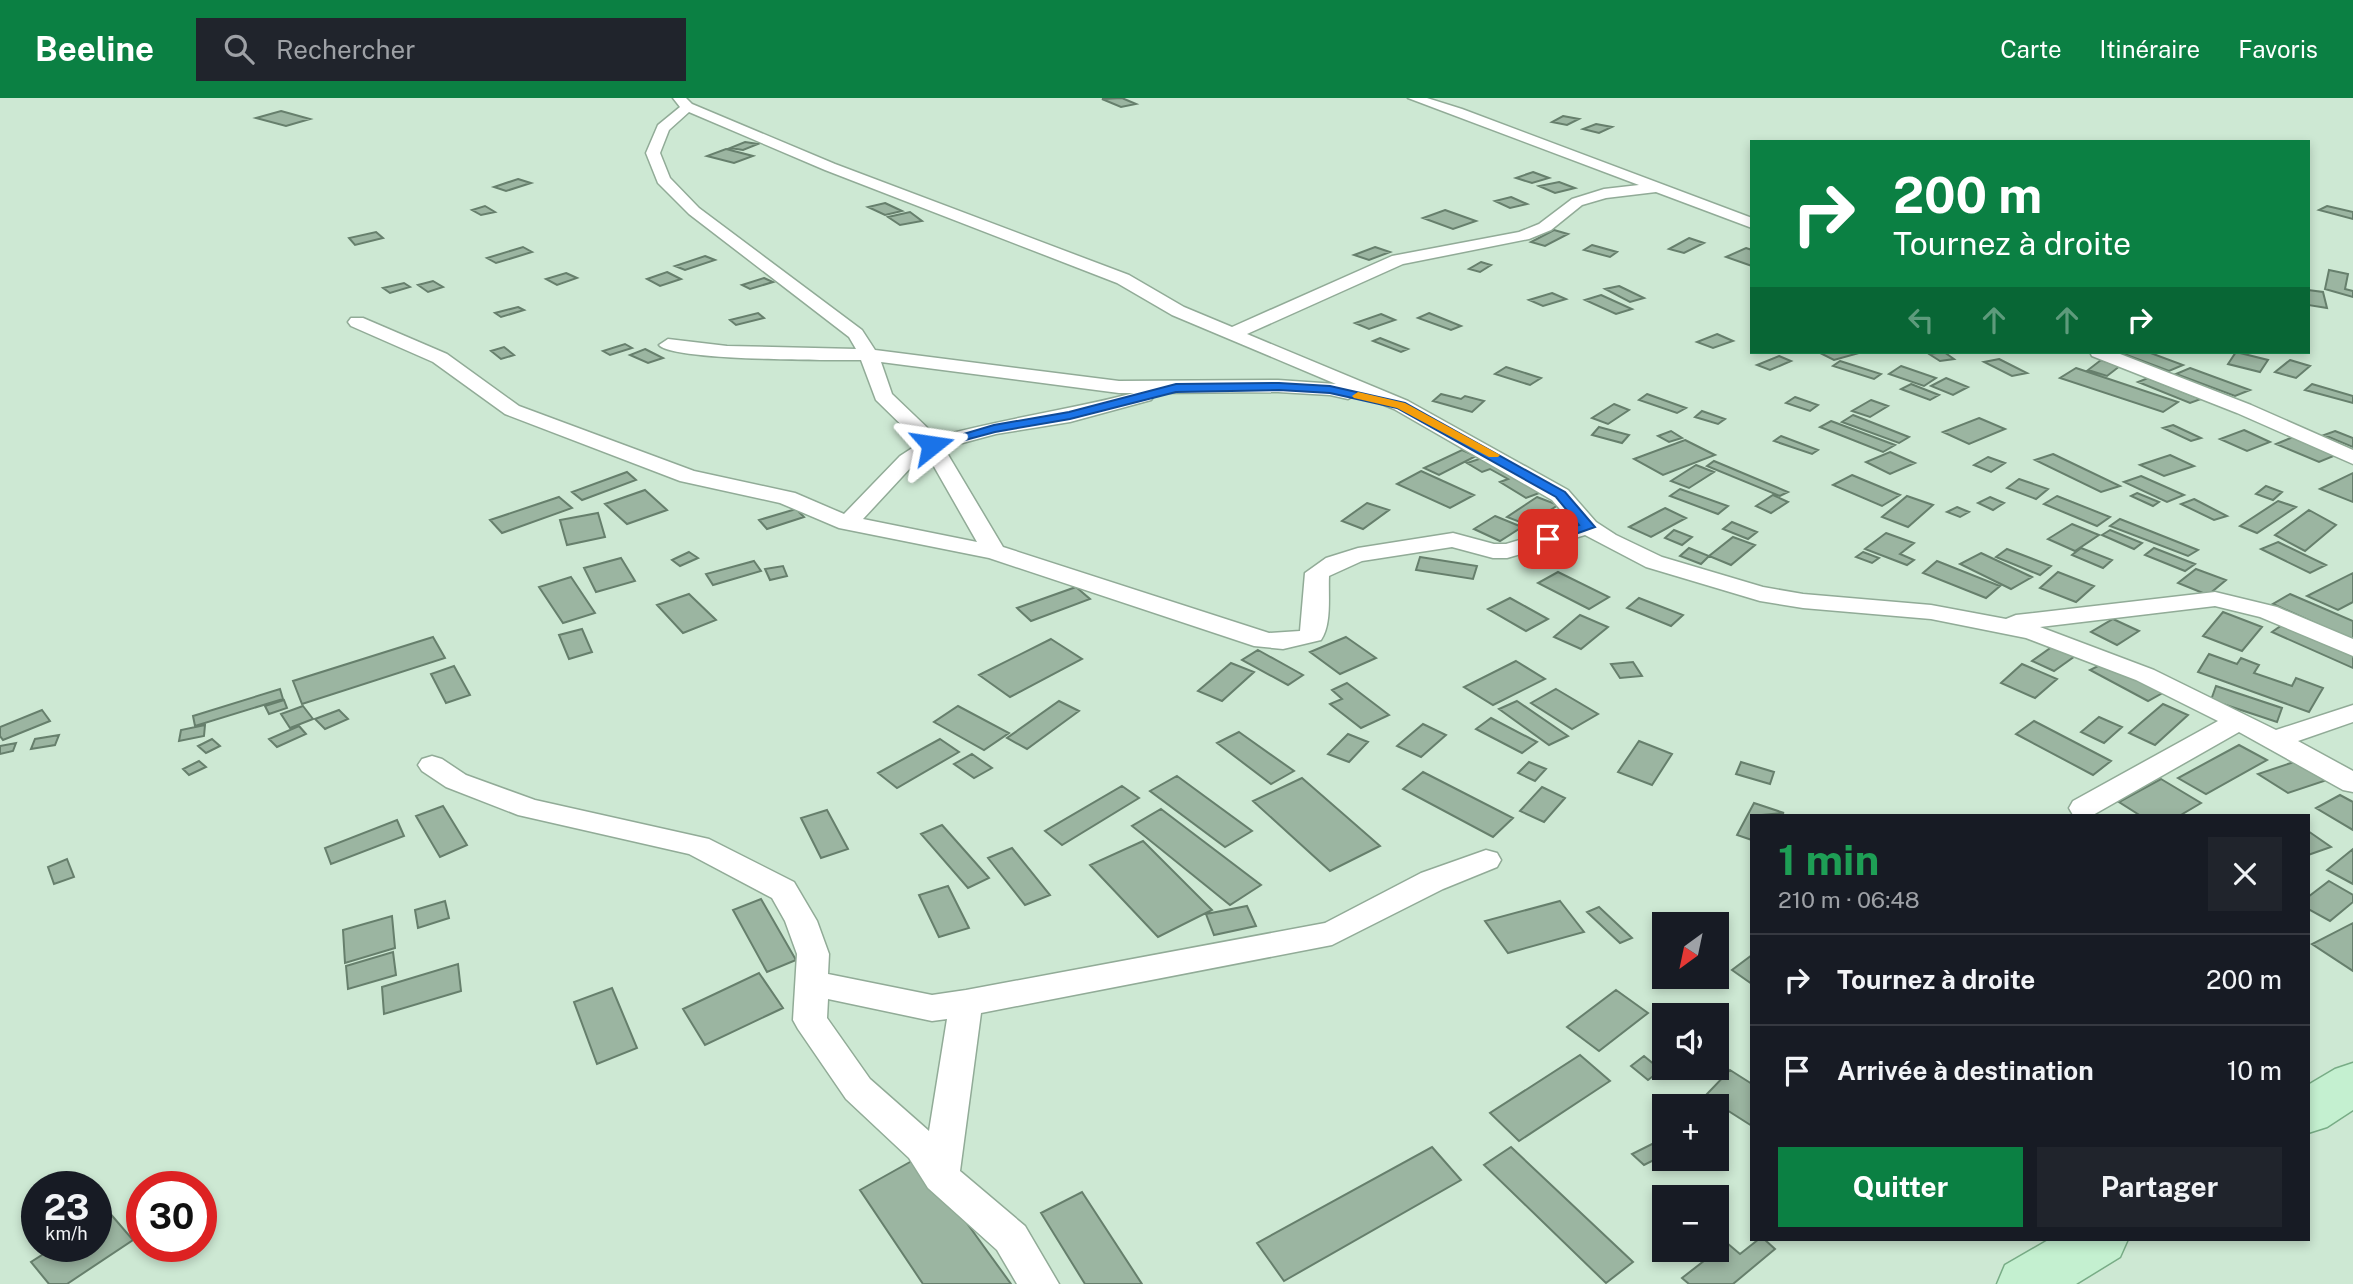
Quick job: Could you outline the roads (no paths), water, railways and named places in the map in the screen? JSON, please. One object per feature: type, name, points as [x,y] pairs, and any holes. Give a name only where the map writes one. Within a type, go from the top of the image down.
[{"type":"main road","points":[[2310,1111],[2353,1084]]},
{"type":"main road","points":[[2026,1284],[2097,1241]]},
{"type":"street","points":[[1414,98],[1551,145],[1653,188],[1750,222]]},
{"type":"street","points":[[994,552],[927,437],[883,396],[869,355],[856,334],[694,211],[663,180],[653,153],[663,128],[683,103],[831,167],[1123,279],[1178,311],[1401,405],[1560,495],[1588,527],[1608,540],[1654,562],[1760,594],[1803,601],[1931,612],[2032,632],[2145,675],[2239,721],[2353,783]]},
{"type":"street","points":[[1231,334],[1398,260],[1523,236],[1545,227],[1577,202],[1604,194],[1653,188]]},
{"type":"street","points":[[357,322],[440,358],[512,410],[688,476],[787,498],[847,523],[994,552],[1254,638],[1278,643],[1297,641],[1312,635],[1317,573],[1334,563],[1358,555],[1453,540],[1493,551],[1507,551],[1588,527]]},
{"type":"street","points":[[668,345],[727,352],[869,355],[1119,387],[1279,386],[1330,389],[1401,405]]},
{"type":"street","points":[[2104,354],[2244,409],[2353,458]]},
{"type":"street","points":[[847,523],[907,460],[932,445],[994,428],[1070,416],[1176,388]]},
{"type":"street","points":[[1991,624],[2083,616],[2215,599],[2238,601],[2263,608],[2353,648]]},
{"type":"street","points":[[2275,740],[2353,713]]},
{"type":"street","points":[[2083,808],[2239,721]]},
{"type":"street","points":[[432,765],[456,780],[528,808],[698,846],[783,890],[801,920],[813,954],[810,1020],[858,1089],[922,1147],[941,1177],[1011,1238],[1039,1284]]},
{"type":"street","points":[[811,983],[932,1008],[966,1003],[1332,933],[1432,881],[1486,860]]},
{"type":"street","points":[[941,1177],[966,1003]]}]
